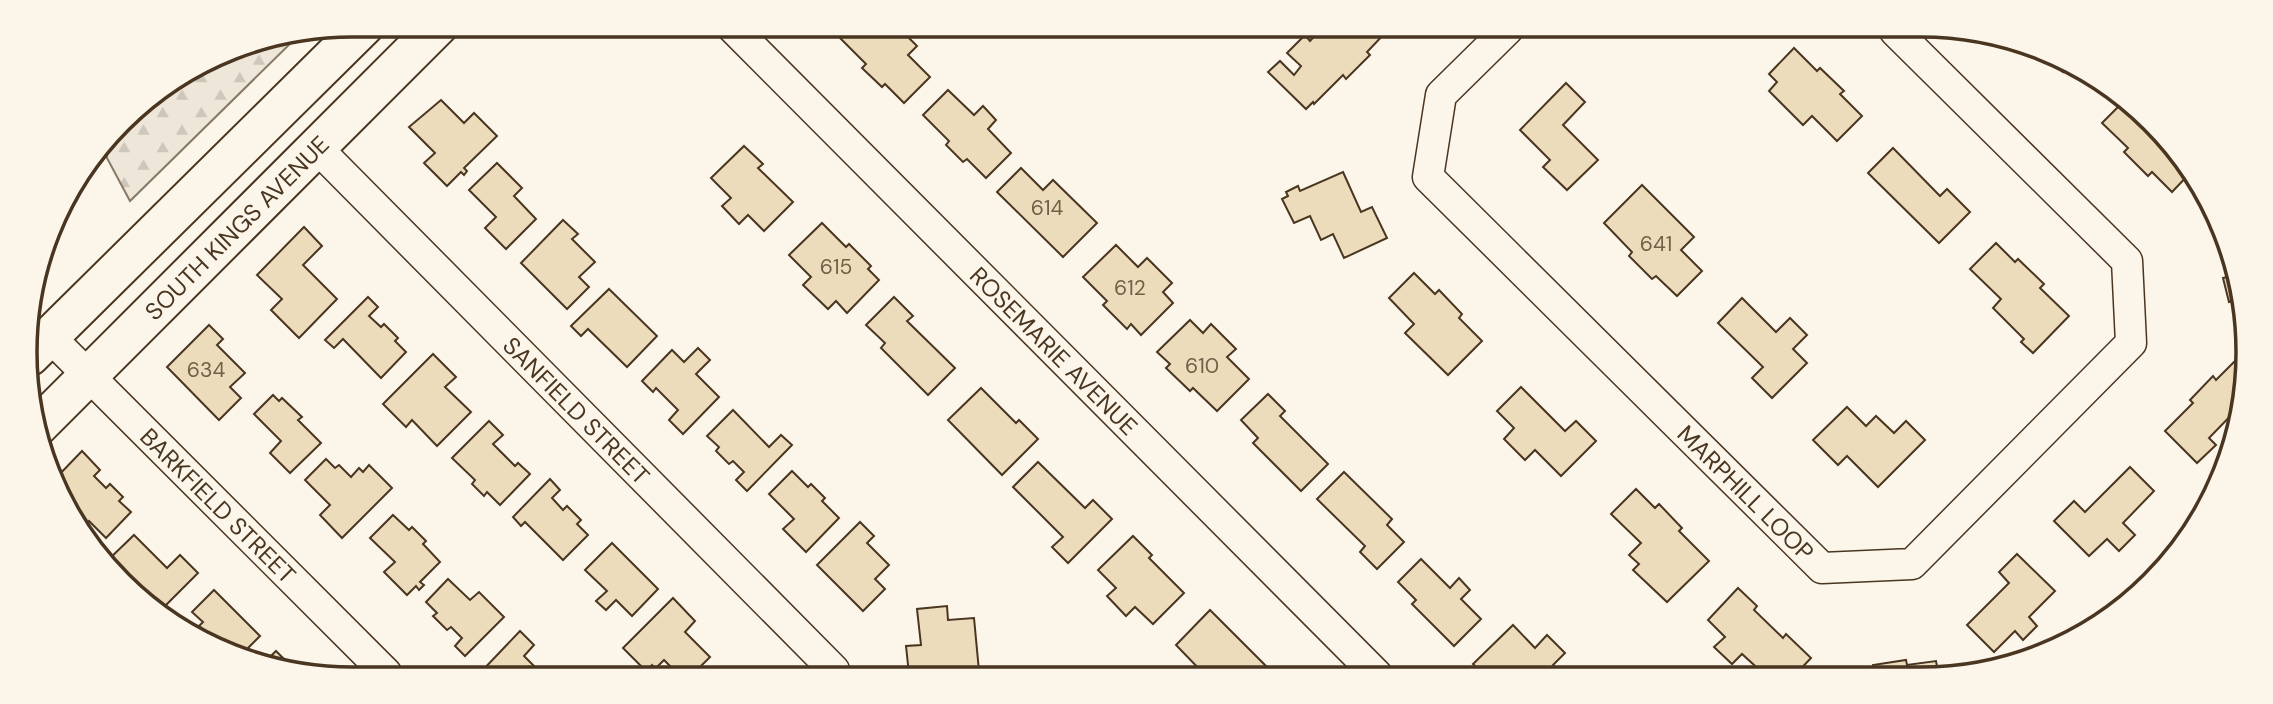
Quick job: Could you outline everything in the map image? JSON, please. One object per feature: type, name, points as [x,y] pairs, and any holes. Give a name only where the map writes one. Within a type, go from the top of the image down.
[{"type":"main road","points":[[40,347],[352,37]]},
{"type":"main road","name":"SOUTH KINGS AVENUE","points":[[44,420],[427,37]]},
{"type":"street","name":"ROSEMARIE AVENUE","points":[[742,37],[1368,667]]},
{"type":"street","name":"MARPHILL LOOP","points":[[1500,37],[1441,95],[1428,177],[1822,568],[1912,564],[2132,343],[2127,261],[1902,37]]},
{"type":"street","name":"SANFIELD STREET","points":[[317,148],[830,667]]},
{"type":"street","name":"BARKFIELD STREET","points":[[40,347],[88,376],[380,667]]},
{"type":"green space","points":[[291,43],[130,201],[107,154],[115,144],[144,115],[194,79],[251,53]]},
{"type":"building","points":[[839,37],[908,37],[917,46],[908,55],[930,77],[904,103],[885,84],[882,87],[862,68],[866,64]]},
{"type":"building","points":[[1303,37],[1310,41],[1314,37],[1381,37],[1367,52],[1370,55],[1346,79],[1343,75],[1306,109],[1268,72],[1280,61],[1294,75],[1301,66],[1287,53]]},
{"type":"building","points":[[1794,48],[1817,71],[1820,68],[1844,91],[1840,94],[1862,116],[1837,141],[1812,116],[1803,125],[1769,91],[1777,82],[1769,74]]},
{"type":"building","points":[[1566,83],[1585,102],[1563,125],[1598,160],[1567,190],[1543,167],[1550,160],[1520,130]]},
{"type":"building","points":[[948,90],[974,115],[983,106],[996,120],[988,129],[1011,153],[986,178],[967,159],[963,162],[946,145],[949,141],[923,115]]},
{"type":"building","points":[[441,100],[464,123],[474,113],[497,136],[464,168],[467,171],[464,175],[461,172],[447,186],[424,163],[435,153],[409,127]]},
{"type":"building","points":[[2119,106],[2158,144],[2184,179],[2172,192],[2152,172],[2148,176],[2124,152],[2128,148],[2102,123]]},
{"type":"building","points":[[744,146],[763,164],[758,168],[793,202],[764,231],[748,215],[739,224],[722,206],[731,198],[711,178]]},
{"type":"building","points":[[1893,148],[1940,196],[1947,189],[1970,212],[1939,243],[1868,173]]},
{"type":"building","points":[[497,163],[522,188],[514,196],[536,219],[506,249],[485,228],[496,217],[469,190]]},
{"type":"building","points":[[1021,168],[1043,190],[1053,180],[1097,223],[1063,257],[997,192]]},
{"type":"building","points":[[1343,172],[1361,212],[1372,207],[1387,238],[1344,258],[1333,234],[1321,240],[1310,216],[1294,223],[1282,199],[1288,196],[1286,192],[1298,186],[1300,191]]},
{"type":"building","points":[[1642,185],[1694,237],[1681,250],[1702,271],[1677,296],[1656,276],[1652,279],[1629,256],[1632,252],[1604,223]]},
{"type":"building","points":[[563,220],[578,234],[572,239],[595,262],[579,277],[589,287],[567,309],[521,263]]},
{"type":"building","points":[[822,223],[846,247],[849,244],[871,266],[868,269],[879,280],[847,313],[836,301],[828,309],[803,285],[811,277],[789,255]]},
{"type":"building","points":[[304,227],[322,246],[303,265],[337,299],[299,338],[271,310],[282,299],[257,275]]},
{"type":"building","points":[[1996,243],[2015,262],[2018,259],[2044,284],[2040,288],[2069,316],[2033,353],[2021,342],[2024,339],[1993,308],[2001,299],[1970,269]]},
{"type":"building","points":[[1116,245],[1138,267],[1147,258],[1172,283],[1163,292],[1173,303],[1141,335],[1131,324],[1127,329],[1103,305],[1107,301],[1083,277]]},
{"type":"building","points":[[1414,273],[1435,294],[1439,290],[1462,314],[1459,318],[1482,341],[1448,375],[1405,333],[1414,324],[1389,298]]},
{"type":"building","points":[[2227,277],[2232,301],[2229,302],[2223,278]]},
{"type":"building","points":[[609,289],[657,336],[627,367],[588,329],[581,336],[571,326]]},
{"type":"building","points":[[368,297],[378,307],[369,316],[381,327],[384,324],[398,338],[395,341],[406,352],[381,378],[343,339],[334,348],[325,340]]},
{"type":"building","points":[[894,297],[913,316],[907,321],[955,368],[928,395],[881,348],[885,343],[866,325]]},
{"type":"building","points":[[1742,298],[1776,332],[1790,318],[1807,335],[1793,349],[1807,363],[1772,398],[1752,378],[1763,367],[1718,323]]},
{"type":"building","points":[[1190,320],[1203,333],[1211,324],[1236,349],[1227,357],[1249,379],[1217,411],[1193,388],[1190,391],[1166,368],[1170,364],[1157,352]]},
{"type":"building","points":[[209,325],[223,339],[217,345],[245,373],[230,387],[241,398],[219,420],[167,367]]},
{"type":"building","points":[[698,348],[710,360],[696,374],[719,397],[683,434],[669,420],[678,410],[656,388],[653,392],[642,381],[672,350],[684,362]]},
{"type":"building","points":[[433,354],[456,377],[445,387],[471,412],[437,446],[412,420],[406,427],[383,404]]},
{"type":"building","points":[[2236,360],[2229,417],[2209,438],[2216,445],[2197,463],[2165,431],[2193,403],[2190,400],[2213,376],[2216,380]]},
{"type":"building","points":[[1521,387],[1565,431],[1576,421],[1596,441],[1561,476],[1535,450],[1525,460],[1504,439],[1514,428],[1497,411]]},
{"type":"building","points":[[981,388],[1016,423],[1019,420],[1038,439],[1002,475],[948,420]]},
{"type":"building","points":[[1268,394],[1285,411],[1280,416],[1328,464],[1301,491],[1253,443],[1258,438],[1241,420]]},
{"type":"building","points":[[273,395],[279,401],[282,398],[302,417],[298,420],[321,443],[290,473],[270,453],[281,441],[254,414]]},
{"type":"building","points":[[1847,407],[1866,426],[1876,416],[1894,433],[1906,421],[1925,440],[1878,487],[1847,456],[1838,465],[1813,440]]},
{"type":"building","points":[[733,410],[769,447],[781,435],[792,445],[747,491],[736,480],[744,472],[733,461],[729,464],[716,451],[719,447],[707,436]]},
{"type":"building","points":[[489,421],[503,435],[493,444],[515,466],[518,463],[530,474],[500,505],[487,492],[484,496],[472,484],[475,480],[452,458]]},
{"type":"building","points":[[82,451],[100,470],[94,476],[106,488],[110,484],[123,497],[119,501],[131,512],[106,538],[89,521],[87,523],[61,473]]},
{"type":"building","points":[[326,459],[335,468],[339,465],[351,477],[359,468],[363,472],[369,465],[392,488],[342,538],[320,515],[330,505],[305,480]]},
{"type":"building","points":[[1038,462],[1085,508],[1093,500],[1112,519],[1068,563],[1052,547],[1063,537],[1013,487]]},
{"type":"building","points":[[2130,467],[2154,491],[2123,523],[2135,535],[2119,551],[2107,539],[2089,556],[2054,521],[2074,501],[2085,512]]},
{"type":"building","points":[[792,471],[808,487],[811,484],[825,498],[822,501],[839,518],[806,552],[783,529],[794,519],[769,494]]},
{"type":"building","points":[[1344,472],[1392,519],[1387,525],[1404,542],[1377,569],[1360,552],[1365,546],[1317,499]]},
{"type":"building","points":[[550,479],[560,490],[552,498],[563,510],[567,506],[581,520],[577,524],[588,535],[563,560],[525,522],[521,526],[513,517]]},
{"type":"building","points":[[1636,489],[1655,508],[1659,504],[1682,528],[1679,531],[1709,561],[1667,602],[1633,570],[1639,564],[1629,555],[1641,543],[1611,514]]},
{"type":"building","points":[[393,515],[409,530],[412,527],[426,541],[423,544],[440,562],[420,582],[424,585],[419,590],[416,586],[407,595],[384,572],[395,562],[370,538]]},
{"type":"building","points":[[860,522],[874,536],[867,543],[889,565],[875,579],[885,589],[863,611],[817,565]]},
{"type":"building","points":[[134,535],[167,568],[180,555],[198,573],[165,606],[144,589],[112,556]]},
{"type":"building","points":[[1133,536],[1152,555],[1149,558],[1184,593],[1153,624],[1135,607],[1126,616],[1107,596],[1116,588],[1098,570]]},
{"type":"building","points":[[612,543],[658,589],[632,616],[616,600],[606,610],[596,601],[607,591],[585,570]]},
{"type":"building","points":[[2017,554],[2055,591],[2029,617],[2037,626],[2023,640],[2015,631],[1994,652],[1967,625],[2009,583],[1999,572]]},
{"type":"building","points":[[1421,559],[1450,588],[1459,578],[1470,590],[1461,599],[1481,619],[1454,646],[1412,604],[1416,600],[1398,582]]},
{"type":"building","points":[[448,579],[470,600],[479,592],[504,617],[465,656],[455,646],[462,638],[451,627],[447,630],[433,616],[437,613],[426,602]]},
{"type":"building","points":[[1738,588],[1757,606],[1754,610],[1783,638],[1786,634],[1811,658],[1802,667],[1756,667],[1742,654],[1732,664],[1714,647],[1725,637],[1708,620]]},
{"type":"building","points":[[214,590],[260,636],[247,649],[203,630],[199,626],[203,622],[192,612]]},
{"type":"building","points":[[673,598],[695,621],[685,632],[710,657],[700,667],[671,667],[664,660],[657,667],[642,667],[623,648]]},
{"type":"building","points":[[947,606],[948,620],[974,618],[979,667],[908,667],[906,646],[921,645],[917,609]]},
{"type":"building","points":[[1210,610],[1267,667],[1197,667],[1176,645]]},
{"type":"building","points":[[1513,625],[1535,648],[1547,635],[1565,653],[1553,665],[1555,667],[1476,667],[1473,664]]},
{"type":"building","points":[[520,631],[534,645],[524,656],[535,667],[486,667]]},
{"type":"building","points":[[276,651],[285,660],[270,657]]},
{"type":"building","points":[[1906,660],[1907,665],[1936,661],[1937,667],[1873,667]]}]
